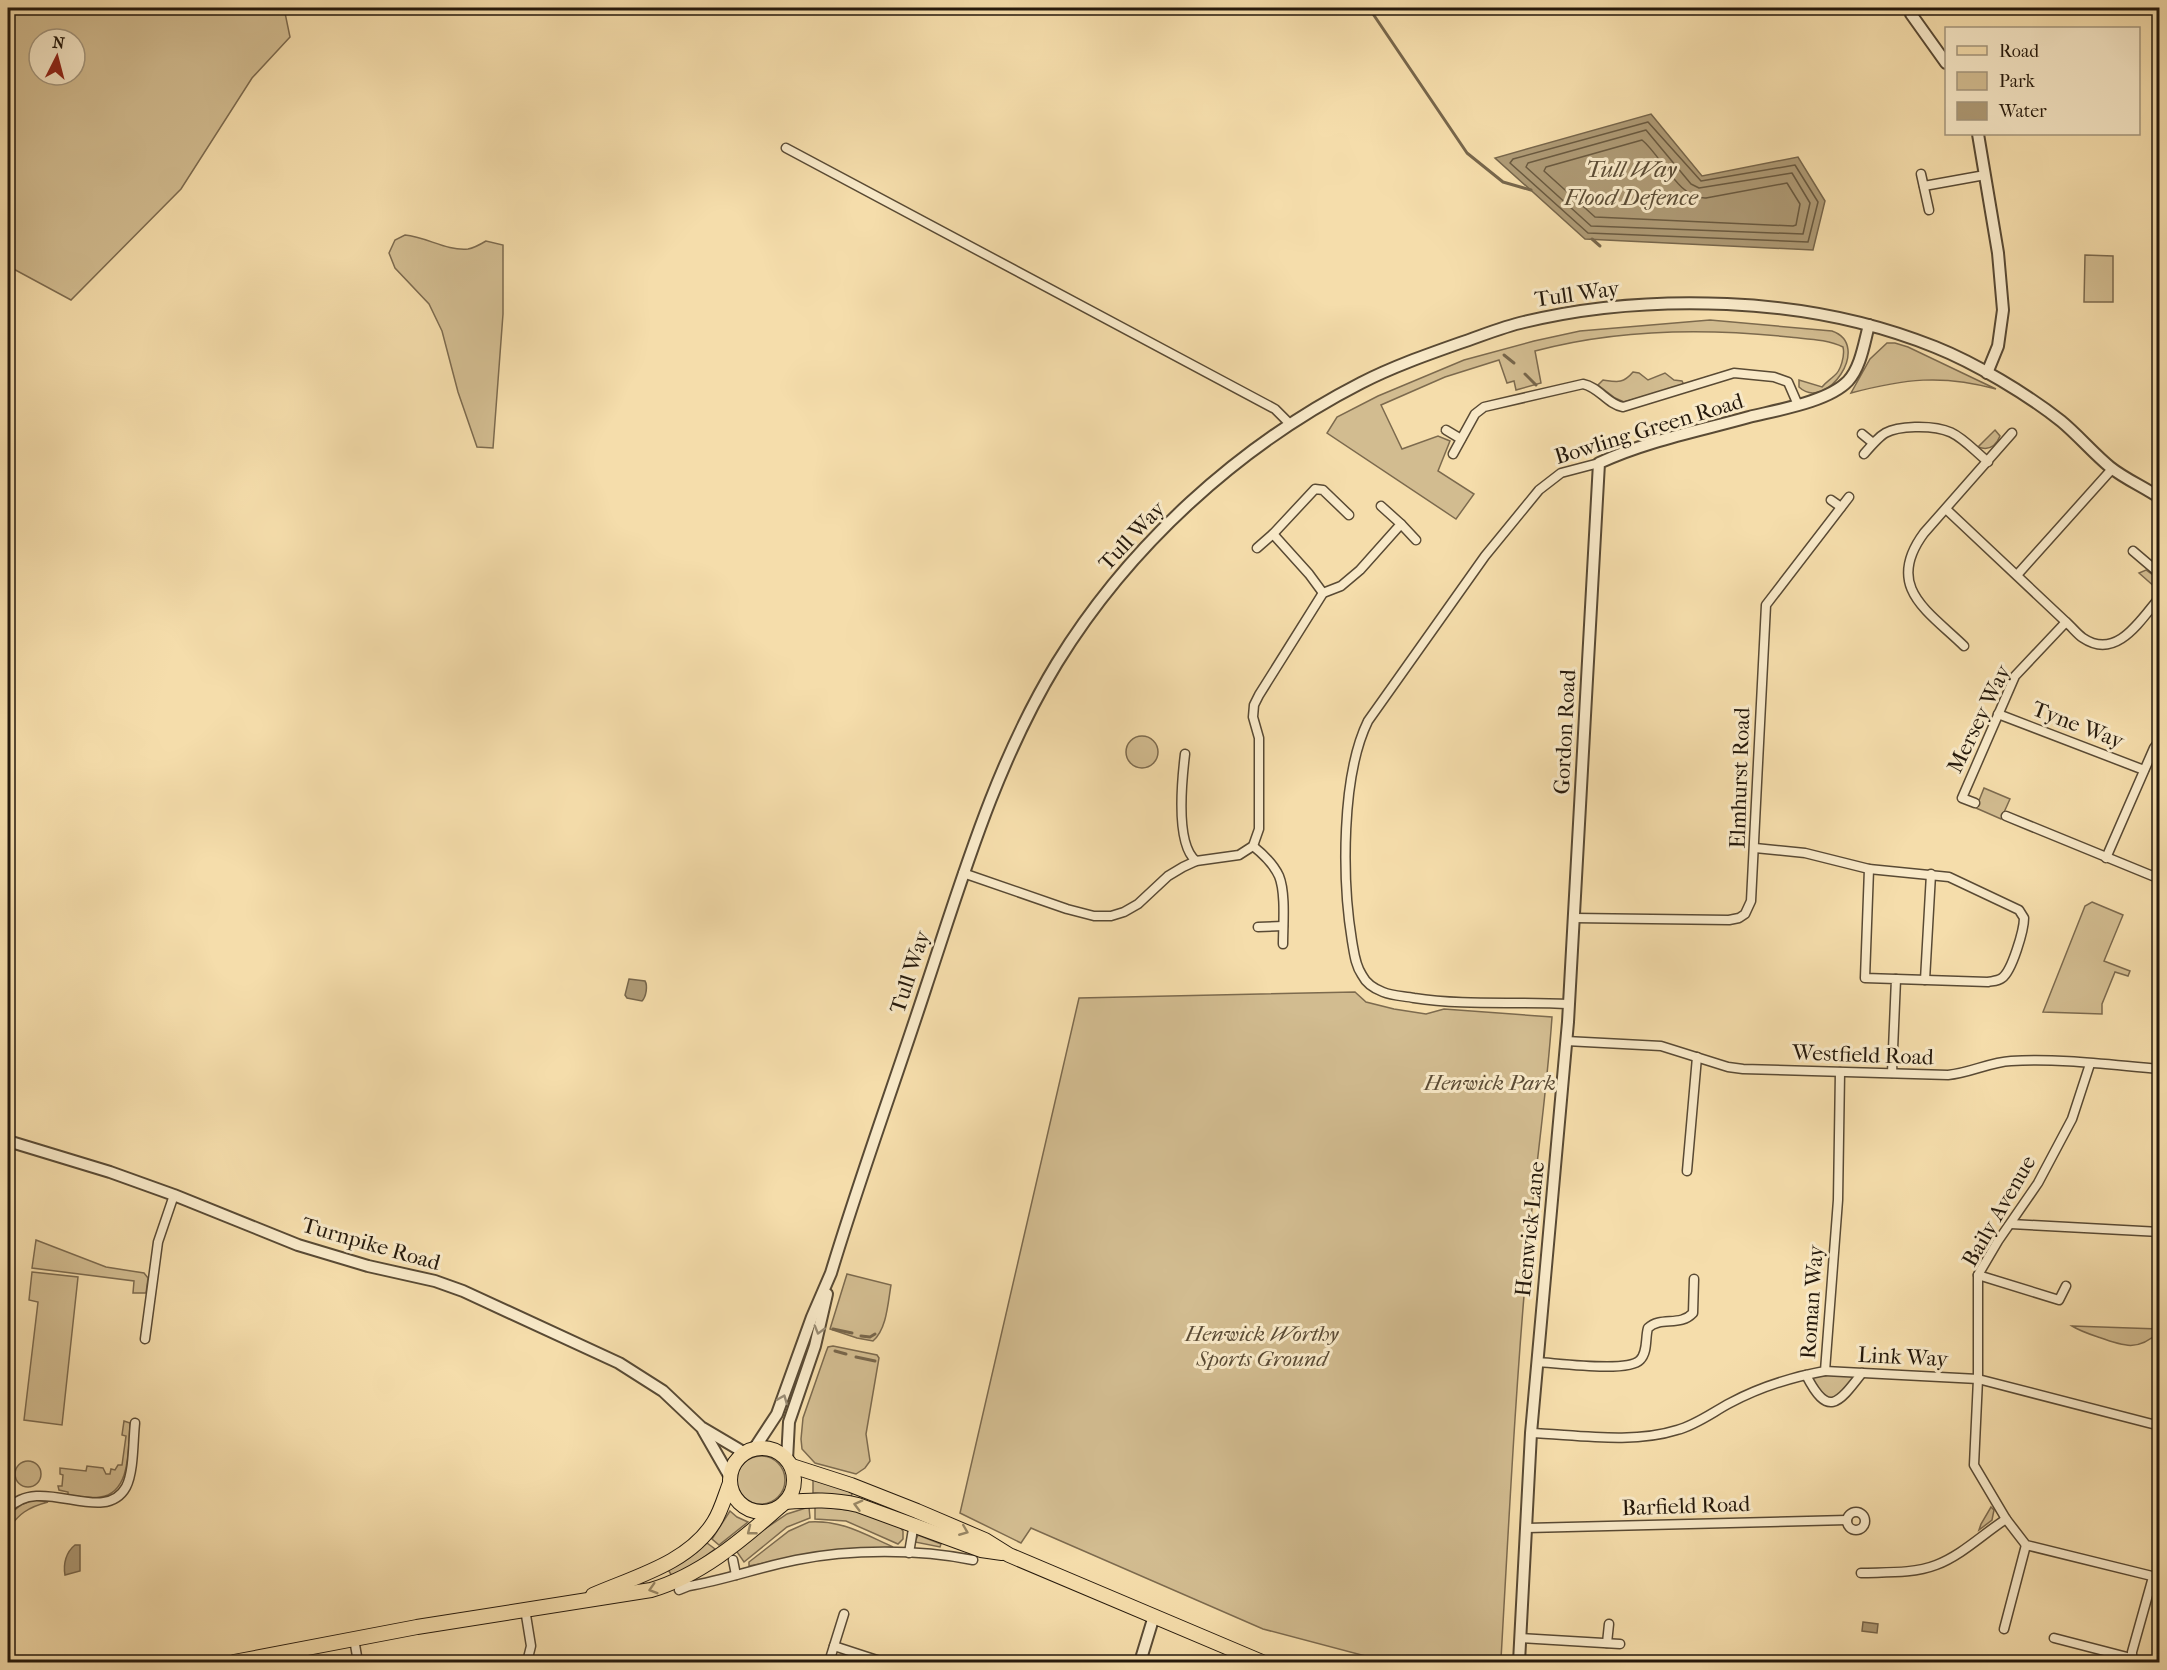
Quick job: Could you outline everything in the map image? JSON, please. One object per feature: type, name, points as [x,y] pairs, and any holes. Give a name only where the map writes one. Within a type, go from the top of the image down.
[{"type":"main road","points":[[580,1600],[657,1569],[692,1547],[715,1521],[733,1466],[750,1451],[772,1450],[790,1463],[851,1485],[981,1550],[1009,1555],[1262,1662]]},
{"type":"main road","points":[[234,1662],[525,1609],[642,1593],[681,1579],[756,1529],[782,1505],[793,1489],[794,1479],[790,1463]]},
{"type":"main road","points":[[730,1480],[732,1493],[745,1508],[754,1512],[764,1512],[782,1505],[811,1499],[840,1501],[915,1518]]},
{"type":"street","points":[[1910,8],[1911,14],[1945,60]]},
{"type":"street","points":[[1978,135],[1998,253],[2003,310],[1998,346],[1987,373]]},
{"type":"street","points":[[786,148],[1275,410],[1290,424]]},
{"type":"street","points":[[1921,174],[1929,210]]},
{"type":"street","points":[[1924,186],[1985,175]]},
{"type":"street","name":"Tull Way","points":[[750,1451],[777,1414],[812,1317],[831,1273],[963,873],[1014,744],[1042,689],[1089,615],[1132,562],[1168,523],[1212,484],[1290,424],[1360,384],[1405,363],[1477,337],[1535,320],[1602,309],[1678,302],[1818,312],[1869,325]]},
{"type":"street","points":[[1869,325],[1936,347],[1987,373],[2059,419],[2112,469],[2160,498]]},
{"type":"street","name":"Bowling Green Road","points":[[1569,1004],[1446,1002],[1385,993],[1367,982],[1356,964],[1349,921],[1345,851],[1351,787],[1363,732],[1368,721],[1485,556],[1539,490],[1560,473],[1599,463],[1666,439],[1797,405],[1832,392],[1849,380],[1857,365],[1869,325]]},
{"type":"street","points":[[1453,454],[1475,414],[1484,407],[1583,384],[1592,386],[1614,404],[1623,407],[1734,373],[1774,377],[1788,382],[1797,405]]},
{"type":"street","points":[[1864,454],[1880,435],[1893,429],[1940,428],[1960,437],[1988,462]]},
{"type":"street","points":[[1446,430],[1461,440]]},
{"type":"street","points":[[1964,646],[1914,597],[1908,580],[1909,564],[1919,540],[2012,433]]},
{"type":"street","points":[[1862,434],[1873,443]]},
{"type":"street","name":"Gordon Road","points":[[1569,1004],[1599,463]]},
{"type":"street","points":[[2017,575],[2112,469]]},
{"type":"street","points":[[1257,548],[1315,489],[1323,490],[1349,515]]},
{"type":"street","name":"Elmhurst Road","points":[[1574,918],[1729,920],[1745,914],[1751,901],[1755,848],[1766,605],[1849,497]]},
{"type":"street","points":[[1831,500],[1842,507]]},
{"type":"street","points":[[1381,506],[1416,540]]},
{"type":"street","points":[[1946,509],[2084,639],[2109,645],[2122,639],[2160,597]]},
{"type":"street","points":[[963,873],[1067,909],[1102,916],[1124,912],[1138,904],[1168,876],[1196,861],[1239,855],[1253,846],[1259,829],[1259,738],[1253,717],[1258,695],[1323,593],[1341,586],[1360,570],[1401,524]]},
{"type":"street","points":[[1273,534],[1323,593]]},
{"type":"street","points":[[2133,551],[2160,574]]},
{"type":"street","name":"Mersey Way","points":[[1975,803],[1962,798],[2015,676],[2066,622]]},
{"type":"street","name":"Tyne Way","points":[[1998,714],[2144,770]]},
{"type":"street","points":[[2106,858],[2154,748],[2160,740]]},
{"type":"street","points":[[1185,754],[1181,783],[1182,820],[1191,857],[1196,861]]},
{"type":"street","points":[[2006,816],[2160,879]]},
{"type":"street","points":[[1253,846],[1272,865],[1279,876],[1282,888],[1283,944]]},
{"type":"street","points":[[1755,848],[1805,852],[1869,869],[1931,874],[1957,879],[2019,910],[2023,915],[2024,923],[2006,973],[2002,978],[1988,982],[1865,978],[1869,869]]},
{"type":"street","points":[[1925,980],[1931,874]]},
{"type":"street","points":[[1258,927],[1283,926]]},
{"type":"street","points":[[1892,1073],[1896,979]]},
{"type":"street","name":"Henwick Lane","points":[[1519,1662],[1531,1432],[1569,1004]]},
{"type":"street","name":"Westfield Road","points":[[1566,1041],[1649,1045],[1743,1069],[1948,1075],[2011,1061],[2160,1069]]},
{"type":"street","points":[[1687,1171],[1697,1058]]},
{"type":"street","name":"Baily Avenue","points":[[2026,1545],[1974,1465],[1978,1379],[1978,1275],[1998,1241],[2038,1183],[2072,1119],[2090,1064]]},
{"type":"street","name":"Roman Way","points":[[1531,1432],[1639,1438],[1660,1435],[1680,1430],[1751,1393],[1826,1371],[1838,1191],[1840,1071]]},
{"type":"street","name":"Turnpike Road","points":[[8,1141],[110,1172],[298,1245],[359,1263],[435,1281],[463,1291],[620,1363],[663,1391],[701,1427],[750,1451]]},
{"type":"street","points":[[146,1340],[158,1242],[174,1195]]},
{"type":"street","points":[[2011,1224],[2160,1233]]},
{"type":"street","name":"Tull Way","points":[[790,1463],[789,1422],[822,1321],[831,1273]]},
{"type":"street","points":[[1978,1275],[2059,1300],[2066,1286]]},
{"type":"street","points":[[1537,1362],[1610,1367],[1630,1366],[1643,1356],[1648,1328],[1659,1322],[1679,1322],[1693,1313],[1694,1280]]},
{"type":"street","name":"Link Way","points":[[1826,1371],[1978,1379],[2160,1426]]},
{"type":"street","points":[[1806,1375],[1818,1398],[1829,1402],[1844,1396],[1862,1373]]},
{"type":"street","points":[[8,1509],[15,1501],[31,1495],[92,1502],[106,1502],[116,1498],[122,1493],[129,1480],[135,1423]]},
{"type":"street","name":"Turnpike Road","points":[[701,1427],[730,1480]]},
{"type":"street","points":[[909,1553],[915,1518]]},
{"type":"street","points":[[1862,1573],[1915,1570],[1937,1565],[1964,1550],[2007,1519]]},
{"type":"street","name":"Barfield Road","points":[[1527,1528],[1847,1520]]},
{"type":"street","points":[[2004,1629],[2026,1545],[2156,1578],[2132,1660],[2054,1638]]},
{"type":"street","points":[[679,1590],[798,1559],[822,1556],[933,1553],[973,1560]]},
{"type":"street","points":[[733,1560],[736,1575]]},
{"type":"street","points":[[525,1609],[531,1646],[527,1662]]},
{"type":"street","points":[[829,1662],[844,1614]]},
{"type":"street","points":[[1140,1662],[1154,1616]]},
{"type":"street","points":[[1607,1643],[1609,1624]]},
{"type":"street","points":[[1520,1638],[1620,1644]]},
{"type":"street","points":[[354,1640],[358,1662]]},
{"type":"street","points":[[834,1646],[872,1661],[883,1662]]},
{"type":"green space","points":[[8,8],[284,8],[290,37],[252,78],[181,189],[71,300],[8,266]]},
{"type":"green space","points":[[405,235],[460,249],[477,246],[486,241],[503,245],[503,314],[493,448],[477,447],[458,392],[442,331],[429,304],[395,268],[389,253],[395,240]]},
{"type":"green space","points":[[2085,255],[2113,256],[2113,302],[2084,302]]},
{"type":"green space","points":[[1710,320],[1832,331],[1843,338],[1848,349],[1847,362],[1841,374],[1832,384],[1821,391],[1810,393],[1799,387],[1799,380],[1822,387],[1839,370],[1843,358],[1843,347],[1831,342],[1757,334],[1661,332],[1597,338],[1535,351],[1541,383],[1516,390],[1514,381],[1507,383],[1499,360],[1445,377],[1381,405],[1402,449],[1438,436],[1450,441],[1438,471],[1474,494],[1456,519],[1327,433],[1337,417],[1378,396],[1464,360],[1580,331]]},
{"type":"green space","points":[[1887,343],[1908,347],[1996,389],[1958,381],[1923,380],[1888,384],[1851,393],[1870,359]]},
{"type":"green space","points":[[1633,372],[1639,373],[1648,380],[1665,373],[1674,380],[1682,381],[1684,385],[1624,402],[1598,385],[1603,380],[1616,382],[1623,380]]},
{"type":"green space","points":[[1995,430],[2000,436],[1994,445],[1989,448],[1978,447]]},
{"type":"green space","points":[[2146,570],[2157,578],[2156,588],[2139,573]]},
{"type":"green space","points":[[1142,736],[1154,740],[1158,752],[1154,764],[1142,768],[1130,764],[1126,752],[1130,740]]},
{"type":"green space","points":[[1984,788],[2010,799],[2001,819],[1976,808]]},
{"type":"green space","points":[[2092,902],[2123,915],[2104,961],[2130,971],[2128,976],[2115,972],[2102,1004],[2102,1014],[2043,1012],[2085,906]]},
{"type":"green space","name":"Henwick Worthy Sports Ground","points":[[1355,992],[1366,1002],[1426,1014],[1444,1009],[1552,1017],[1524,1291],[1501,1659],[1498,1662],[1388,1662],[1263,1629],[1031,1528],[1021,1543],[960,1513],[1079,998]]},
{"type":"green space","points":[[36,1240],[106,1267],[144,1273],[148,1278],[146,1293],[133,1293],[134,1281],[32,1268]]},
{"type":"green space","points":[[32,1272],[78,1277],[62,1425],[24,1420],[38,1302],[29,1300]]},
{"type":"green space","points":[[847,1274],[891,1285],[884,1322],[878,1336],[873,1341],[830,1329]]},
{"type":"green space","points":[[2072,1326],[2159,1329],[2159,1332],[2137,1345],[2123,1345]]},
{"type":"green space","points":[[828,1347],[877,1355],[879,1358],[866,1434],[870,1461],[856,1474],[815,1463],[802,1449],[803,1418]]},
{"type":"green space","points":[[1862,1373],[1829,1403],[1806,1375]]},
{"type":"green space","points":[[124,1421],[130,1423],[128,1458],[123,1479],[117,1487],[110,1494],[96,1498],[68,1495],[68,1492],[59,1490],[58,1486],[62,1486],[63,1475],[60,1474],[60,1468],[86,1471],[87,1466],[103,1468],[106,1474],[110,1474],[111,1469],[115,1470],[118,1465],[122,1465],[126,1436],[122,1435]]},
{"type":"green space","points":[[756,1456],[766,1456],[778,1463],[785,1475],[785,1485],[778,1497],[766,1504],[756,1504],[741,1493],[737,1485],[737,1475],[748,1460]]},
{"type":"green space","points":[[28,1461],[37,1465],[41,1474],[37,1483],[28,1487],[19,1483],[15,1474],[19,1465]]},
{"type":"green space","points":[[813,1477],[853,1491],[851,1497],[813,1493]]},
{"type":"green space","points":[[35,1500],[48,1502],[24,1512],[8,1531],[9,1519],[15,1510]]},
{"type":"green space","points":[[815,1506],[857,1511],[900,1527],[903,1531],[903,1539],[898,1544],[846,1521],[815,1519]]},
{"type":"green space","points":[[809,1507],[810,1518],[787,1527],[744,1562],[735,1549],[787,1514]]},
{"type":"green space","points":[[1991,1507],[1994,1510],[1992,1520],[1979,1530],[1981,1524]]},
{"type":"green space","points":[[730,1511],[748,1522],[719,1545],[712,1539]]},
{"type":"green space","points":[[809,1522],[832,1523],[893,1547],[821,1554],[749,1566],[749,1562],[789,1531]]},
{"type":"green space","points":[[918,1535],[941,1544],[940,1547],[915,1542]]},
{"type":"green space","points":[[707,1543],[715,1549],[692,1566],[672,1576],[667,1568],[681,1562]]},
{"type":"water","name":"Tull Way Flood Defence","points":[[1651,114],[1702,176],[1798,157],[1825,201],[1813,250],[1585,239],[1495,158]]},
{"type":"water","points":[[629,979],[645,981],[646,991],[642,1001],[627,998],[625,995]]},
{"type":"water","points":[[75,1545],[80,1545],[80,1571],[65,1575],[66,1558]]},
{"type":"water","points":[[1863,1622],[1878,1624],[1877,1633],[1862,1631]]},
{"type":"waterway","points":[[1369,8],[1467,153],[1503,182],[1531,190]]},
{"type":"waterway","points":[[1592,239],[1600,246]]},
{"type":"waterway","points":[[1504,355],[1514,363]]},
{"type":"waterway","points":[[1525,374],[1536,385]]},
{"type":"waterway","points":[[833,1329],[852,1333]]},
{"type":"waterway","points":[[861,1336],[870,1337],[875,1334]]},
{"type":"waterway","points":[[835,1351],[846,1354]]},
{"type":"waterway","points":[[856,1357],[875,1361]]},
{"type":"park label","name":"Henwick Park","points":[[1490,1083]]}]
